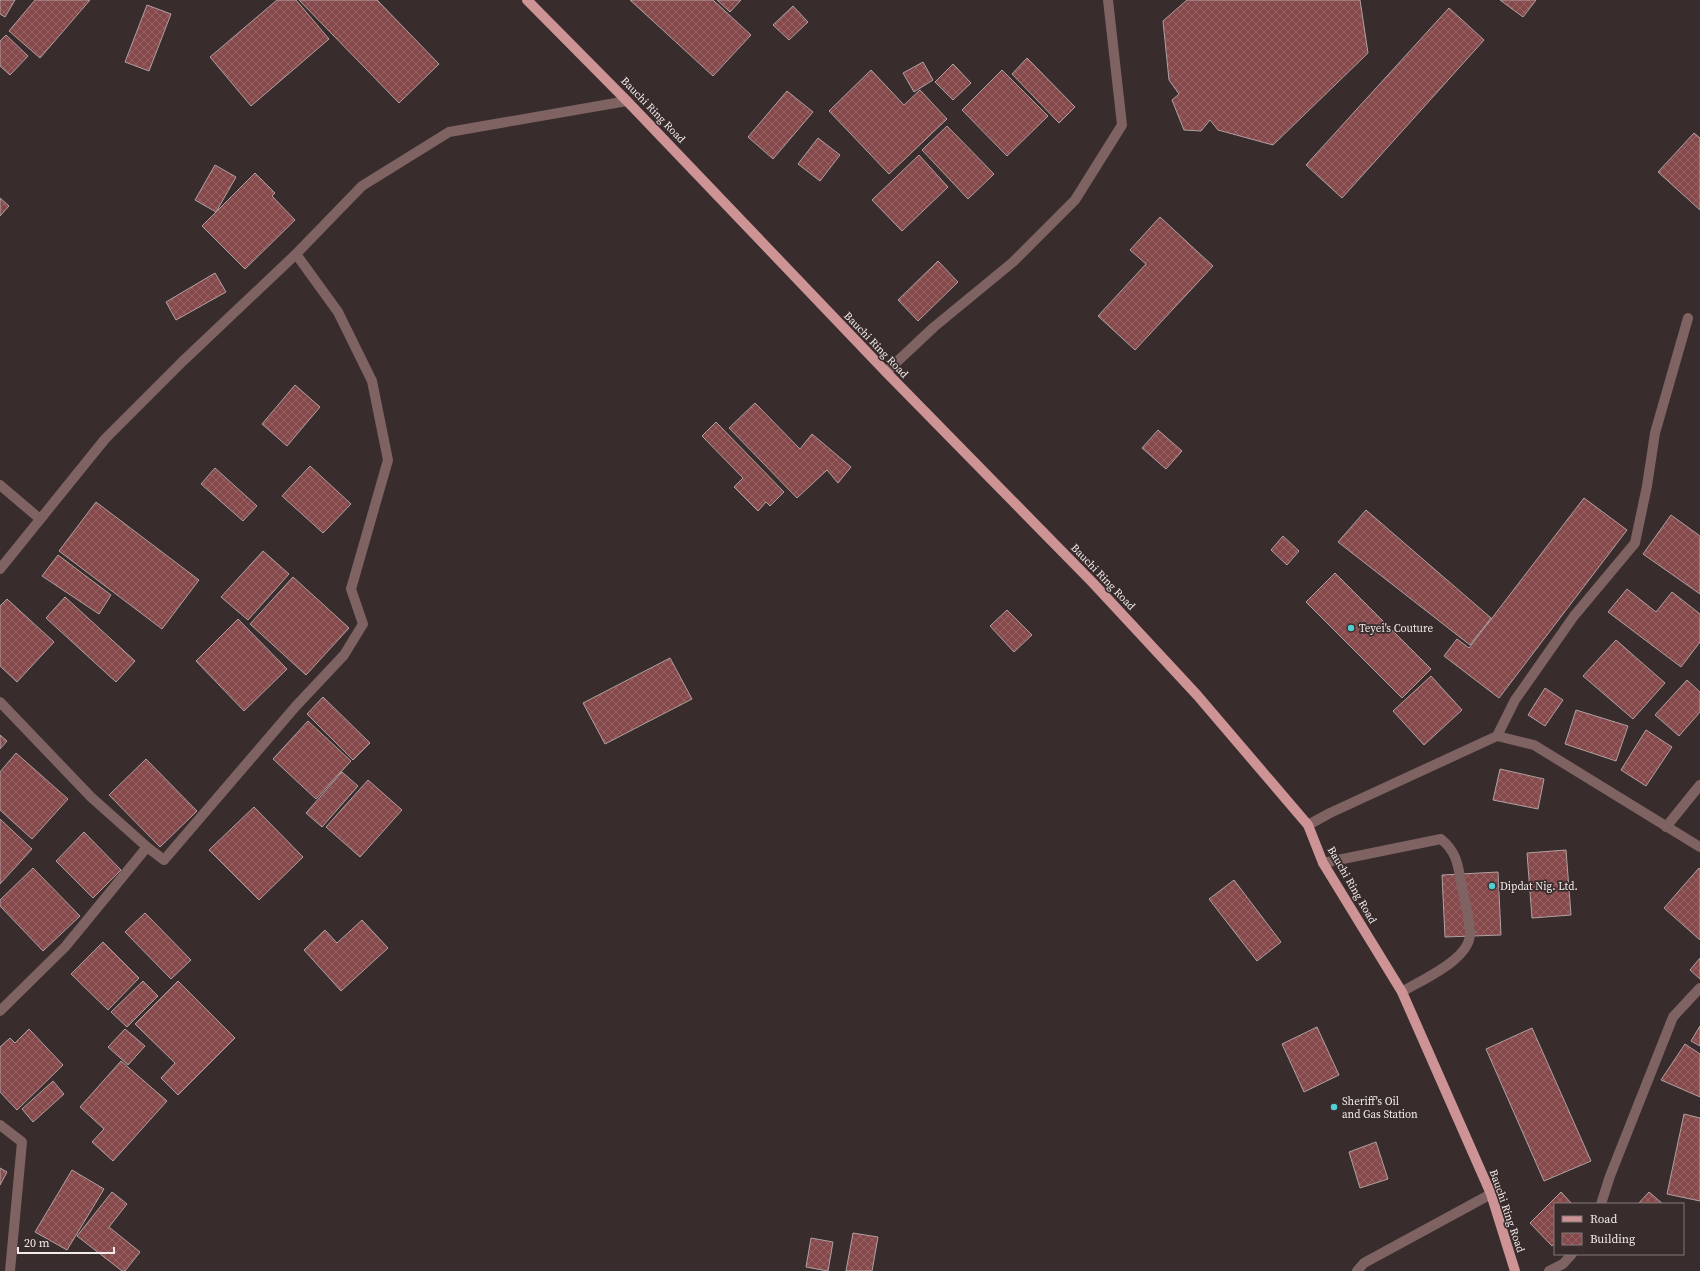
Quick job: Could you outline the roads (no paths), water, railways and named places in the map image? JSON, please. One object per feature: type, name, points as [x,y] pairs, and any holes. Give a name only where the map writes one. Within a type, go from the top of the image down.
[{"type":"main road","name":"Bauchi Ring Road","points":[[527,0],[627,101],[886,372],[1093,583],[1196,695],[1308,825],[1322,862],[1402,992],[1491,1194],[1515,1271]]},
{"type":"street","points":[[886,372],[934,327],[1013,262],[1074,200],[1122,125],[1108,0]]},
{"type":"street","points":[[0,569],[104,439],[182,362],[296,254],[362,186],[449,132],[627,101]]},
{"type":"street","points":[[0,702],[91,797],[147,847],[164,860],[296,706],[344,655],[363,624],[351,589],[388,460],[372,381],[338,312],[296,254]]},
{"type":"street","points":[[1308,825],[1330,813],[1497,736],[1516,700],[1574,616],[1635,543],[1647,486],[1655,433],[1688,318]]},
{"type":"street","points":[[0,485],[40,519]]},
{"type":"street","points":[[1497,736],[1534,745],[1700,848]]},
{"type":"street","points":[[1666,827],[1700,785]]},
{"type":"street","points":[[1322,862],[1441,839],[1450,846],[1457,858],[1470,934],[1465,948],[1456,959],[1402,992]]},
{"type":"street","points":[[0,1011],[65,947],[147,847]]},
{"type":"street","points":[[1601,1203],[1610,1176],[1673,1017],[1700,988]]},
{"type":"street","points":[[0,1125],[22,1142],[10,1271]]},
{"type":"street","points":[[1357,1271],[1364,1263],[1491,1194]]},
{"type":"street","points":[[1550,1271],[1563,1264],[1571,1255]]},
{"type":"place","name":"Teyei's Couture","points":[[1351,628]]},
{"type":"place","name":"Dipdat Nig. Ltd.","points":[[1492,886]]},
{"type":"place","name":"Sheriff's Oil and Gas Station","points":[[1334,1107]]}]
